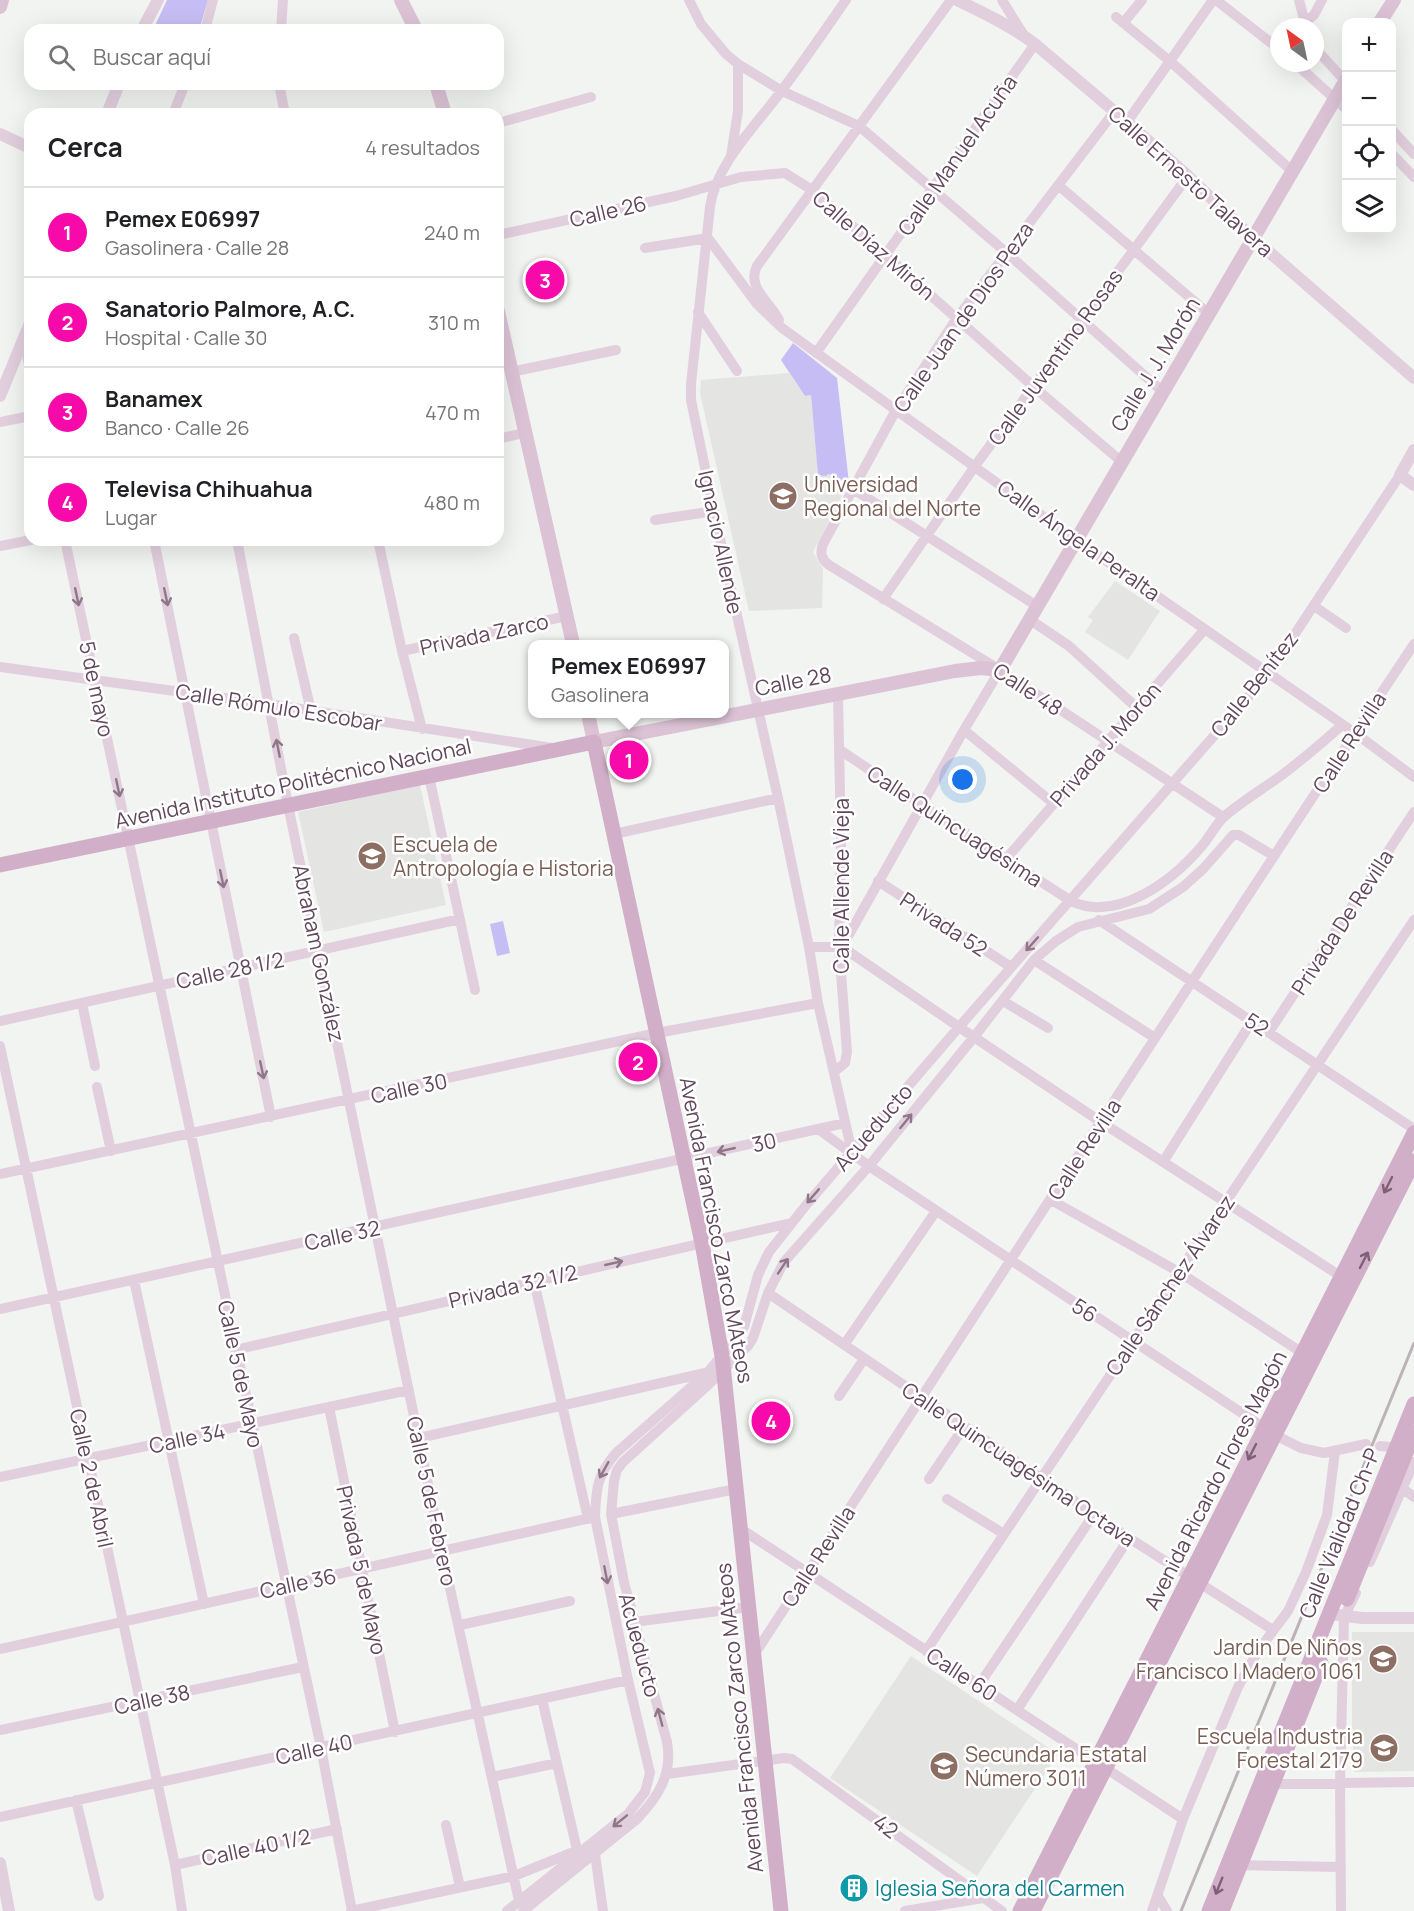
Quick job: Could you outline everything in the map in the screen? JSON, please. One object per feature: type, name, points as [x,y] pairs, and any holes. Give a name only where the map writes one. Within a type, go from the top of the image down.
[{"type":"main road","points":[[0,7],[2,0]]},
{"type":"main road","points":[[401,0],[413,24]]},
{"type":"main road","points":[[1383,18],[1394,0]]},
{"type":"main road","name":"Calle J. J. Morón","points":[[1000,670],[1342,88]]},
{"type":"main road","points":[[438,90],[443,108]]},
{"type":"main road","points":[[504,340],[572,640]]},
{"type":"main road","name":"Calle 28","points":[[729,714],[969,669],[1000,670]]},
{"type":"main road","points":[[589,718],[594,742]]},
{"type":"main road","name":"Calle 28","points":[[594,742],[710,718]]},
{"type":"main road","name":"Avenida Instituto Politécnico Nacional","points":[[0,865],[594,742]]},
{"type":"main road","name":"Avenida Francisco Zarco MAteos","points":[[594,742],[702,1243],[723,1363],[781,1911]]},
{"type":"main road","name":"Avenida Ricardo Flores Magón","points":[[1033,1911],[1101,1765],[1346,1280],[1414,1131]]},
{"type":"main road","name":"Avenida Ricardo Flores Magón","points":[[1346,1280],[1414,1161]]},
{"type":"main road","name":"Calle Vialidad Ch-P","points":[[1338,1615],[1414,1404]]},
{"type":"main road","name":"Calle Vialidad Ch-P","points":[[1209,1911],[1234,1865],[1414,1433]]},
{"type":"main road","name":"Avenida Ricardo Flores Magón","points":[[1020,1911],[1101,1765]]},
{"type":"main road","name":"Calle Vialidad Ch-P","points":[[1222,1911],[1234,1865]]},
{"type":"street","points":[[145,24],[158,0]]},
{"type":"street","points":[[207,24],[213,0]]},
{"type":"street","points":[[281,24],[283,0]]},
{"type":"street","points":[[689,0],[693,11],[713,40],[738,64],[782,91],[859,126],[1163,392]]},
{"type":"street","points":[[730,159],[782,91],[846,0]]},
{"type":"street","points":[[782,328],[776,314],[754,284],[753,272],[951,0]]},
{"type":"street","name":"Calle Ernesto Talavera","points":[[957,0],[1023,34],[1127,122],[1253,238],[1414,378]]},
{"type":"street","points":[[1142,0],[1120,20],[1171,62],[1292,171]]},
{"type":"street","points":[[1127,122],[1215,0],[1270,43]]},
{"type":"street","points":[[1299,0],[1303,18]]},
{"type":"street","points":[[1311,18],[1322,0]]},
{"type":"street","points":[[1008,2],[1023,34]]},
{"type":"street","name":"Calle Manuel Acuña","points":[[816,353],[1035,44]]},
{"type":"street","points":[[1324,58],[1342,77]]},
{"type":"street","points":[[730,159],[738,111],[738,64]]},
{"type":"street","points":[[1305,72],[1342,105]]},
{"type":"street","points":[[109,108],[117,90]]},
{"type":"street","points":[[175,108],[183,90]]},
{"type":"street","points":[[280,90],[284,108]]},
{"type":"street","points":[[504,121],[591,96]]},
{"type":"street","name":"Calle Juan de Dios Peza","points":[[829,565],[822,557],[822,549],[896,410],[957,318],[1114,112]]},
{"type":"street","points":[[0,134],[24,145]]},
{"type":"street","points":[[1396,134],[1414,154]]},
{"type":"street","points":[[1396,158],[1413,174]]},
{"type":"street","name":"Ignacio Allende","points":[[730,159],[716,183],[711,201],[698,312],[691,400],[778,798],[809,947],[818,1003]]},
{"type":"street","name":"Calle Díaz Mirón","points":[[716,183],[741,177],[785,173],[812,190],[1122,462]]},
{"type":"street","name":"Calle Juventino Rosas","points":[[883,599],[975,466],[1188,176]]},
{"type":"street","name":"Calle 26","points":[[504,234],[676,196],[716,183]]},
{"type":"street","points":[[1058,185],[1209,314]]},
{"type":"street","points":[[645,248],[708,238]]},
{"type":"street","name":"Calle Ángela Peralta","points":[[708,238],[757,304],[782,328],[1076,540],[1355,733],[1414,777]]},
{"type":"street","points":[[698,312],[737,371]]},
{"type":"street","points":[[0,396],[24,338]]},
{"type":"street","points":[[511,372],[616,350]]},
{"type":"street","points":[[0,422],[24,417]]},
{"type":"street","points":[[504,438],[524,433]]},
{"type":"street","name":"Calle Benítez","points":[[1071,901],[1269,673],[1400,475],[1414,450]]},
{"type":"street","points":[[1400,475],[1414,484]]},
{"type":"street","points":[[853,489],[1037,606]]},
{"type":"street","points":[[655,520],[714,511]]},
{"type":"street","points":[[0,546],[24,542]]},
{"type":"street","name":"5 de mayo","points":[[66,546],[129,838]]},
{"type":"street","points":[[155,546],[271,1117]]},
{"type":"street","name":"Abraham González","points":[[238,546],[288,805],[349,1101]]},
{"type":"street","points":[[379,546],[422,729]]},
{"type":"street","name":"Calle 48","points":[[829,565],[1000,670],[1223,817]]},
{"type":"street","points":[[1314,606],[1346,628]]},
{"type":"street","name":"Privada Zarco","points":[[402,651],[567,616]]},
{"type":"street","points":[[1029,620],[1069,646],[1137,708]]},
{"type":"street","name":"Privada J. Morón","points":[[1006,859],[1205,629]]},
{"type":"street","points":[[294,638],[311,711]]},
{"type":"street","name":"Calle Revilla","points":[[754,1655],[1191,981],[1414,644]]},
{"type":"street","name":"Calle Rómulo Escobar","points":[[0,667],[269,704],[557,749]]},
{"type":"street","points":[[841,947],[1000,670]]},
{"type":"street","name":"Calle Allende Vieja","points":[[834,1072],[845,1063],[848,1052],[841,947],[838,694]]},
{"type":"street","points":[[1071,901],[1085,907],[1110,906],[1155,890],[1201,848],[1223,817],[1303,759],[1342,725]]},
{"type":"street","points":[[964,730],[1053,803]]},
{"type":"street","name":"Calle Quincuagésima","points":[[840,750],[1071,901]]},
{"type":"street","points":[[429,776],[475,990]]},
{"type":"street","points":[[614,834],[778,798]]},
{"type":"street","name":"Privada De Revilla","points":[[1269,1032],[1414,812]]},
{"type":"street","name":"Acueducto","points":[[667,1774],[669,1754],[667,1742],[624,1582],[611,1514],[617,1470],[723,1363],[748,1346],[753,1338],[768,1293],[784,1262],[869,1166],[1034,960],[1056,940],[1078,927],[1142,911],[1166,898],[1203,869],[1232,836],[1239,835],[1274,856]]},
{"type":"street","name":"Calle 5 de Mayo","points":[[129,838],[158,986],[321,1748],[352,1911]]},
{"type":"street","name":"Privada 52","points":[[878,881],[1011,968]]},
{"type":"street","name":"Acueducto","points":[[723,1363],[744,1326],[763,1262],[792,1223],[958,1028],[1071,901]]},
{"type":"street","name":"Calle 28 1/2","points":[[0,1021],[460,920]]},
{"type":"street","name":"52","points":[[1099,920],[1414,1131]]},
{"type":"street","name":"Calle Sánchez Álvarez","points":[[926,1651],[1414,920]]},
{"type":"street","points":[[809,947],[841,947],[958,1028],[1346,1280]]},
{"type":"street","points":[[1034,960],[1155,1038]]},
{"type":"street","points":[[1003,1001],[1048,1028]]},
{"type":"street","points":[[82,1003],[95,1066]]},
{"type":"street","name":"Calle Allende Vieja","points":[[818,1003],[852,1152]]},
{"type":"street","name":"Calle 30","points":[[0,1174],[349,1101],[657,1033],[818,1003]]},
{"type":"street","points":[[1164,1162],[1252,1021]]},
{"type":"street","name":"Calle 2 de Abril","points":[[0,1046],[175,1865],[182,1911]]},
{"type":"street","points":[[97,1087],[111,1151]]},
{"type":"street","name":"Calle 5 de Febrero","points":[[349,1101],[442,1552],[521,1906]]},
{"type":"street","name":"30","points":[[684,1160],[845,1123]]},
{"type":"street","name":"56","points":[[818,1130],[1270,1432],[1314,1452],[1324,1453],[1366,1444]]},
{"type":"street","name":"Calle 32","points":[[0,1309],[684,1160]]},
{"type":"street","points":[[1051,1200],[1179,1272],[1308,1356]]},
{"type":"street","points":[[844,1345],[936,1210]]},
{"type":"street","name":"Privada 32 1/2","points":[[235,1350],[792,1223]]},
{"type":"street","points":[[134,1280],[204,1604]]},
{"type":"street","points":[[534,1281],[562,1406],[591,1518]]},
{"type":"street","name":"Calle Quincuagésima Octava","points":[[768,1293],[1129,1538],[1273,1630]]},
{"type":"street","points":[[839,1396],[864,1359]]},
{"type":"street","points":[[591,1518],[600,1476],[608,1463],[707,1373],[723,1363]]},
{"type":"street","points":[[419,1438],[707,1373]]},
{"type":"street","name":"Calle 34","points":[[0,1477],[409,1390]]},
{"type":"street","name":"Privada 5 de Mayo","points":[[329,1407],[395,1732]]},
{"type":"street","points":[[929,1479],[964,1427]]},
{"type":"street","points":[[1152,1911],[1183,1819],[1238,1687],[1273,1630],[1288,1611],[1306,1572],[1330,1501],[1335,1451]]},
{"type":"street","points":[[1341,1911],[1338,1615],[1414,1462]]},
{"type":"street","points":[[1402,1488],[1414,1497]]},
{"type":"street","points":[[611,1514],[736,1489]]},
{"type":"street","points":[[947,1498],[1004,1534]]},
{"type":"street","points":[[980,1685],[1094,1514]]},
{"type":"street","name":"Acueducto","points":[[578,1852],[628,1814],[645,1792],[650,1773],[591,1518]]},
{"type":"street","name":"Calle 36","points":[[0,1649],[591,1518]]},
{"type":"street","name":"Calle 60","points":[[741,1529],[1183,1819]]},
{"type":"street","points":[[1017,1710],[1129,1538]]},
{"type":"street","points":[[460,1625],[570,1600]]},
{"type":"street","points":[[634,1622],[749,1607]]},
{"type":"street","points":[[1338,1615],[1414,1618]]},
{"type":"street","name":"Calle 38","points":[[0,1730],[303,1667]]},
{"type":"street","name":"Calle 40","points":[[0,1818],[628,1680]]},
{"type":"street","points":[[542,1699],[578,1852]]},
{"type":"street","name":"42","points":[[667,1774],[784,1758],[792,1759],[1002,1911]]},
{"type":"street","points":[[492,1778],[557,1763]]},
{"type":"street","points":[[507,1911],[521,1906],[550,1883],[595,1854],[644,1812],[667,1774]]},
{"type":"street","points":[[1267,1784],[1414,1782]]},
{"type":"street","points":[[76,1800],[99,1896]]},
{"type":"street","points":[[446,1826],[460,1887]]},
{"type":"street","name":"Calle 40 1/2","points":[[175,1865],[337,1829]]},
{"type":"street","points":[[352,1911],[514,1876],[578,1852]]},
{"type":"street","points":[[550,1883],[578,1852]]},
{"type":"street","points":[[595,1854],[603,1911]]},
{"type":"street","points":[[0,1863],[9,1911]]},
{"type":"street","points":[[1234,1865],[1341,1867]]},
{"type":"street","points":[[1158,1896],[1167,1911]]},
{"type":"street","points":[[905,1911],[983,1898]]},
{"type":"shaded area","points":[[167,0],[208,0],[201,24],[156,24]]},
{"type":"shaded area","points":[[793,343],[837,378],[849,483],[828,474],[818,475],[811,395],[805,396],[781,360]]},
{"type":"shaded area","name":"Universidad Regional del Norte","points":[[789,373],[805,396],[811,395],[818,474],[827,474],[845,481],[845,490],[813,552],[823,569],[822,608],[749,611],[700,393],[701,380]]},
{"type":"shaded area","points":[[1115,581],[1160,611],[1128,660],[1085,632],[1093,620],[1088,617]]},
{"type":"shaded area","name":"Escuela de Antropología e Historia","points":[[420,785],[446,905],[324,932],[298,812]]},
{"type":"shaded area","points":[[503,921],[510,953],[497,956],[490,924]]},
{"type":"shaded area","points":[[1352,1632],[1414,1632],[1414,1771],[1354,1772]]},
{"type":"shaded area","name":"Secundaria Estatal Número 3011","points":[[911,1656],[1058,1754],[977,1876],[830,1778]]},
{"type":"railway","points":[[1181,1911],[1414,1343]]},
{"type":"place","name":"Banamex","points":[[545,280]]},
{"type":"place","name":"Universidad Regional del Norte","points":[[783,496]]},
{"type":"place","name":"Pemex E06997","points":[[629,760]]},
{"type":"place","name":"Escuela de Antropología e Historia","points":[[372,856]]},
{"type":"place","name":"Sanatorio Palmore, A.C.","points":[[638,1062]]},
{"type":"place","name":"Televisa Chihuahua","points":[[771,1421]]},
{"type":"place","name":"Jardin De Niños Francisco I Madero 1061","points":[[1383,1659]]},
{"type":"place","name":"Escuela Industria Forestal 2179","points":[[1384,1748]]},
{"type":"place","name":"Secundaria Estatal Número 3011","points":[[944,1766]]},
{"type":"place","name":"Iglesia Señora del Carmen","points":[[854,1888]]}]
